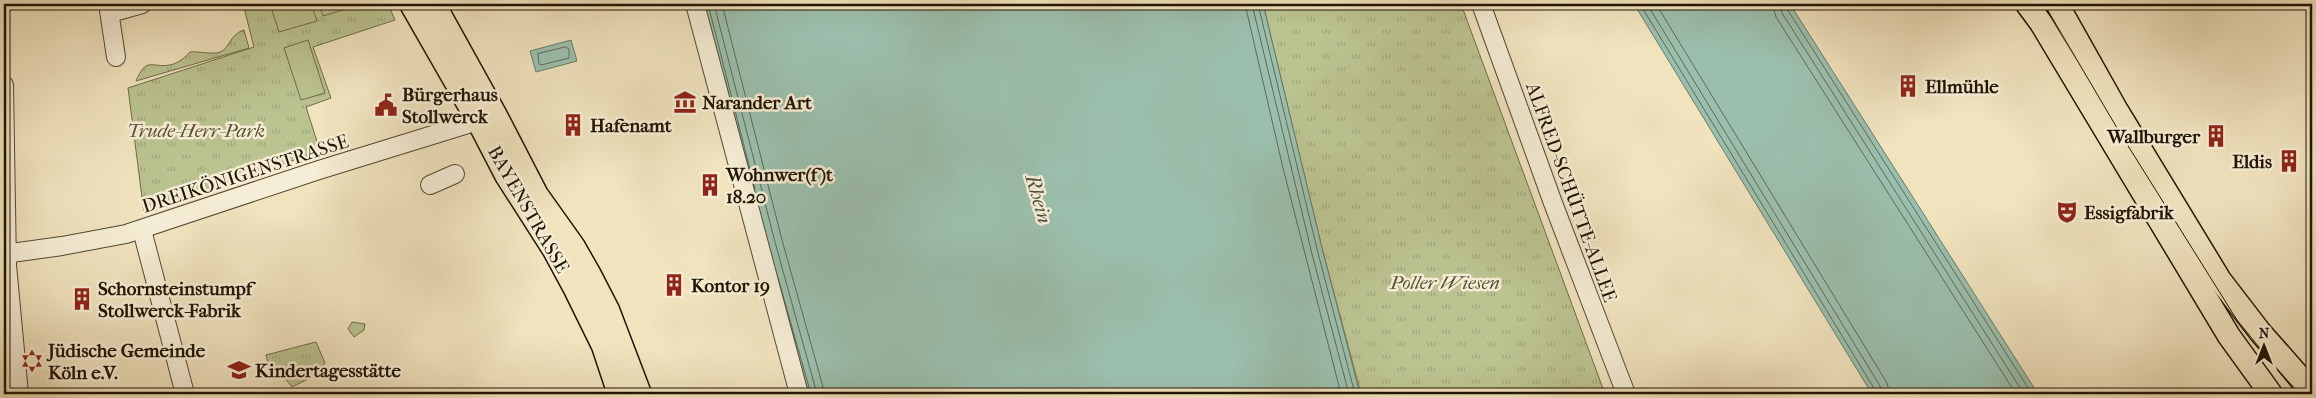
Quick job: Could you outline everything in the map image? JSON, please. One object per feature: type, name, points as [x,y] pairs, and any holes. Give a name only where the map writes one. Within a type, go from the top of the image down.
[{"type":"main road","name":"BAYENSTRASSE","points":[[411,4],[574,247],[608,310],[640,394]]},
{"type":"main road","name":"BAYENSTRASSE","points":[[434,4],[486,117],[506,175],[554,250],[592,320],[619,394]]},
{"type":"main road","points":[[2063,6],[2116,109],[2220,280],[2260,332],[2312,391]]},
{"type":"main road","points":[[2035,10],[2229,336],[2271,394]]},
{"type":"street","points":[[116,57],[109,8],[142,4]]},
{"type":"street","points":[[695,4],[792,385]]},
{"type":"street","name":"ALFRED-SCHÜTTE-ALLEE","points":[[1481,4],[1549,193],[1626,394]]},
{"type":"street","points":[[2035,10],[2063,6]]},
{"type":"street","points":[[4,85],[9,347],[19,394]]},
{"type":"street","name":"DREIKÖNIGENSTRASSE","points":[[6,254],[94,241],[142,230],[319,170],[486,117]]},
{"type":"street","points":[[430,185],[455,174]]},
{"type":"street","points":[[142,230],[185,394]]},
{"type":"green space","name":"Trude-Herr-Park","points":[[243,4],[388,4],[395,20],[313,47],[331,98],[306,107],[320,151],[144,213],[128,88],[254,47]]},
{"type":"green space","points":[[270,4],[311,4],[317,21],[279,32]]},
{"type":"green space","points":[[319,4],[352,4],[353,7],[323,16]]},
{"type":"green space","name":"Poller Wiesen","points":[[1263,4],[1461,4],[1605,394],[1361,394],[1323,252]]},
{"type":"green space","points":[[244,30],[249,48],[136,81],[146,66],[170,65],[181,60],[190,52],[220,52],[239,32]]},
{"type":"green space","points":[[308,40],[325,93],[301,100],[284,48]]},
{"type":"green space","points":[[352,322],[365,324],[364,330],[354,337],[348,329]]},
{"type":"green space","points":[[316,342],[325,363],[314,376],[292,387],[280,372],[271,375],[266,355]]},
{"type":"water","name":"Rhein","points":[[703,4],[1263,4],[1323,252],[1360,394],[806,394]]},
{"type":"water","points":[[1634,4],[1790,4],[2038,394],[1872,394]]},
{"type":"water","points":[[571,40],[577,61],[536,72],[530,51]]},
{"type":"tram line","points":[[2044,4],[2120,133],[2237,320],[2297,394]]},
{"type":"place","name":"Ellmühle","points":[[1908,86]]},
{"type":"place","name":"Narander Art","points":[[685,102]]},
{"type":"place","name":"Bürgerhaus Stollwerck","points":[[386,105]]},
{"type":"place","name":"Hafenamt","points":[[573,125]]},
{"type":"place","name":"Wallburger","points":[[2216,136]]},
{"type":"place","name":"Eldis","points":[[2289,161]]},
{"type":"place","name":"Wohnwer(f)t 18.20","points":[[710,185]]},
{"type":"place","name":"Essigfabrik","points":[[2067,212]]},
{"type":"place","name":"Kontor 19","points":[[674,285]]},
{"type":"place","name":"Schornsteinstumpf Stollwerck-Fabrik","points":[[82,299]]},
{"type":"place","name":"Jüdische Gemeinde Köln e.V.","points":[[32,361]]},
{"type":"place","name":"Kindertagesstätte","points":[[239,370]]}]
